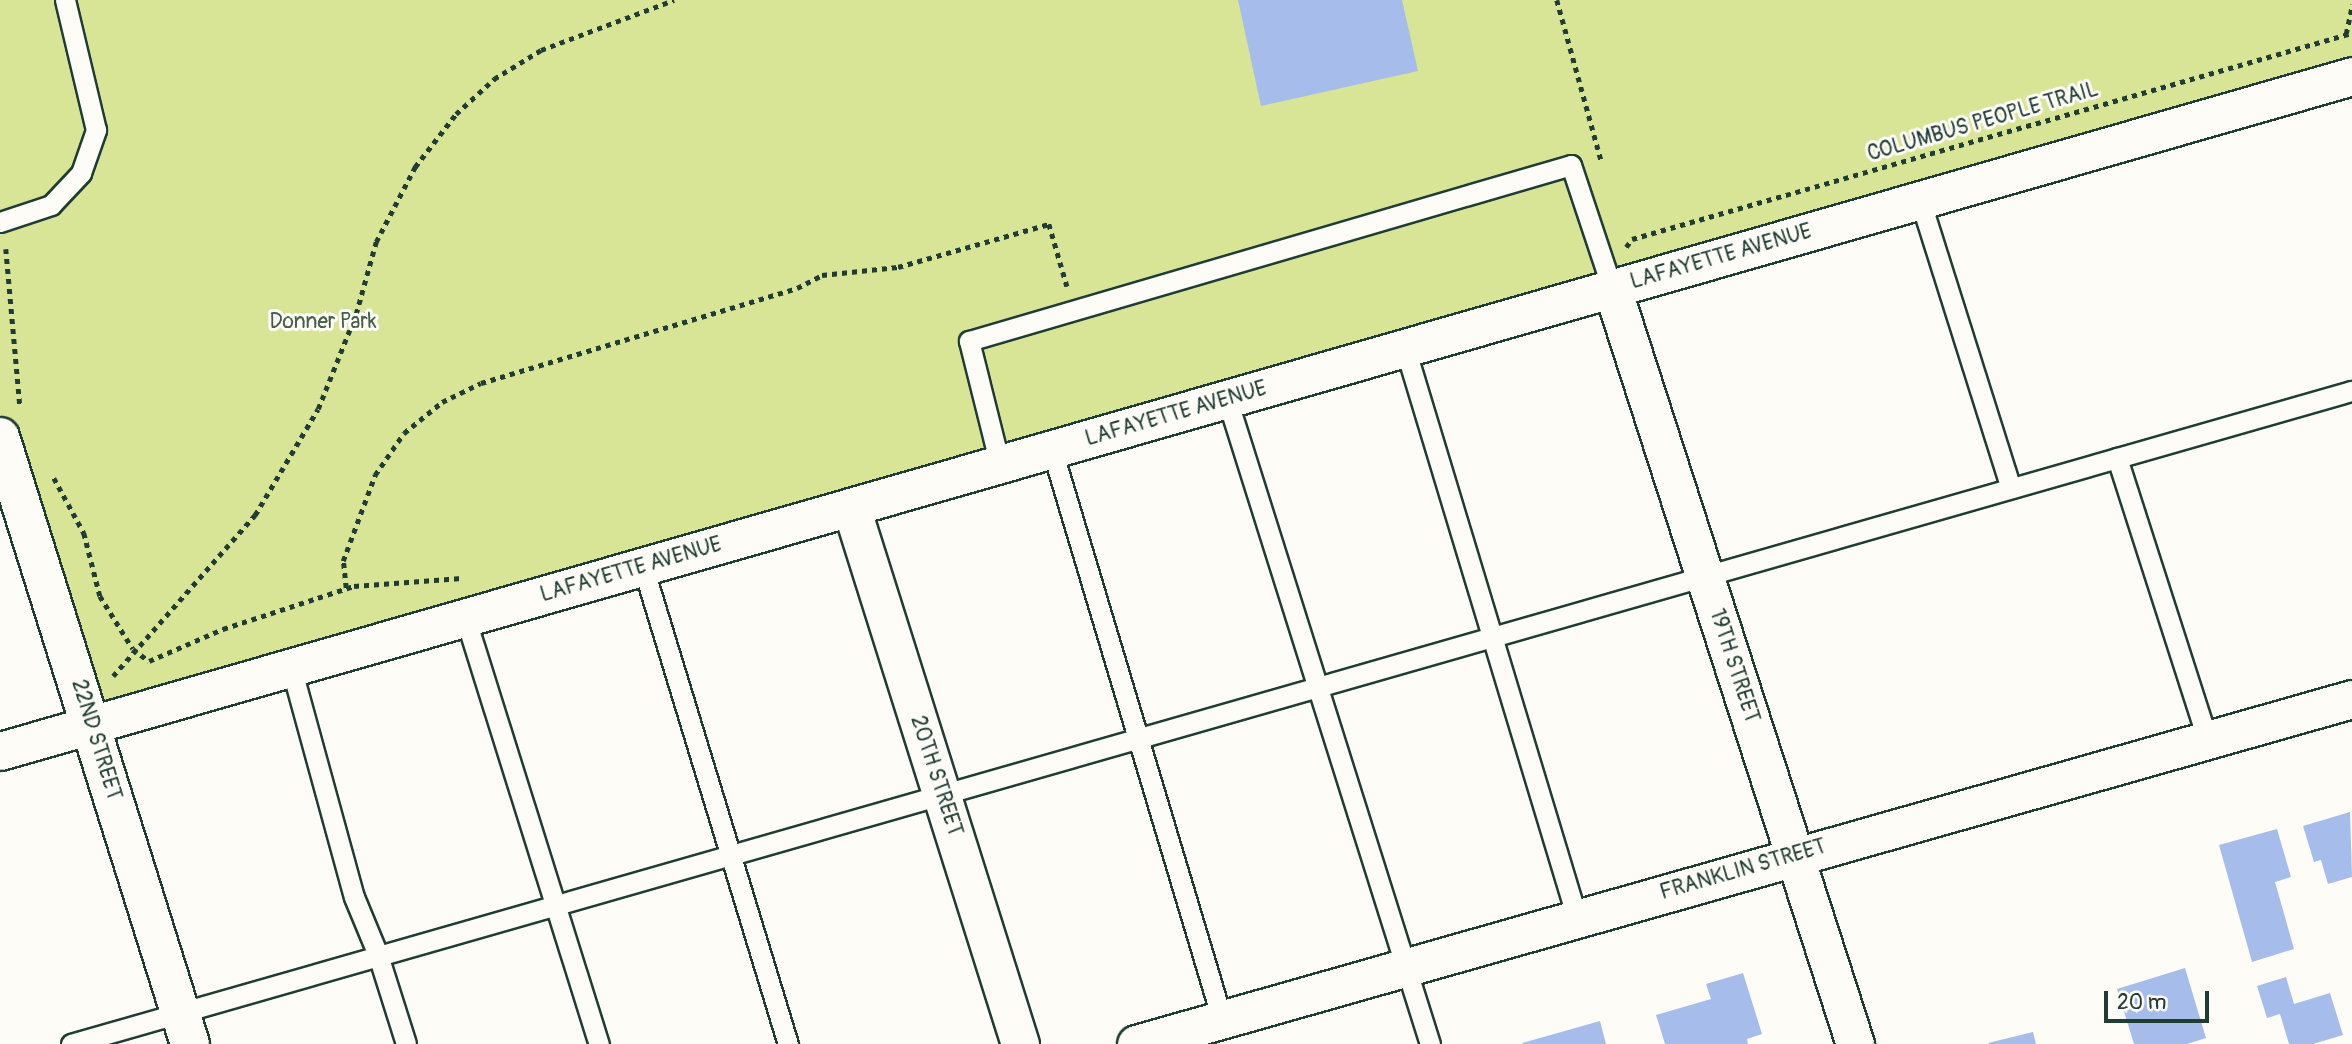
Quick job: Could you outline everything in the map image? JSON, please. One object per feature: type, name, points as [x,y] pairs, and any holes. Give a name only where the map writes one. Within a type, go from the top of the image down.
[{"type":"street","name":"LAFAYETTE AVENUE","points":[[0,751],[2352,76]]},
{"type":"street","name":"19TH STREET","points":[[1623,285],[1704,575],[1855,1044]]},
{"type":"street","name":"22ND STREET","points":[[8,447],[185,1028]]},
{"type":"street","name":"20TH STREET","points":[[851,508],[1020,1044]]},
{"type":"street","name":"FRANKLIN STREET","points":[[1136,1044],[2352,699]]},
{"type":"lane","points":[[0,222],[51,205],[81,173],[96,130],[65,0]]},
{"type":"lane","points":[[1000,465],[969,341],[1570,165],[1623,285]]},
{"type":"lane","points":[[1920,200],[2011,488]]},
{"type":"lane","points":[[1405,348],[1577,918]]},
{"type":"lane","points":[[71,1044],[185,1028],[378,955],[2352,391]]},
{"type":"lane","points":[[1227,399],[1315,686],[1430,1044]]},
{"type":"lane","points":[[1052,450],[1222,1019]]},
{"type":"lane","points":[[2117,458],[2207,739]]},
{"type":"lane","points":[[643,567],[788,1044]]},
{"type":"lane","points":[[465,617],[599,1044]]},
{"type":"lane","points":[[291,667],[354,897],[378,955],[406,1044]]},
{"type":"path","points":[[52,475],[84,533],[100,596],[133,649],[255,515],[318,409],[356,314],[376,242],[415,167],[456,114],[494,79],[541,50],[674,0]]},
{"type":"path","points":[[1557,0],[1604,171]]},
{"type":"path","points":[[2349,34],[2352,5]]},
{"type":"path","name":"COLUMBUS PEOPLE TRAIL","points":[[1625,247],[1632,239],[2349,34]]},
{"type":"path","points":[[0,222],[11,271],[8,447]]},
{"type":"path","points":[[346,588],[343,561],[375,475],[404,433],[442,402],[481,383],[797,288],[822,275],[898,267],[1049,224],[1075,310]]},
{"type":"path","points":[[1622,235],[1625,247],[1623,285]]},
{"type":"green space","name":"Donner Park","points":[[0,0],[2352,0],[2352,76],[91,724],[0,441]]},
{"type":"building","points":[[1238,0],[1402,0],[1418,71],[1261,106]]},
{"type":"building","points":[[2350,812],[2352,877],[2328,884],[2321,860],[2314,862],[2303,826]]},
{"type":"building","points":[[2277,829],[2291,877],[2275,882],[2294,949],[2252,962],[2219,845]]},
{"type":"building","points":[[2185,968],[2206,1038],[2187,1044],[2134,1044],[2117,989]]},
{"type":"building","points":[[1743,973],[1762,1034],[1747,1039],[1748,1044],[1665,1044],[1656,1015],[1711,999],[1706,984]]},
{"type":"building","points":[[2286,977],[2294,1004],[2330,993],[2343,1035],[2313,1044],[2289,1044],[2280,1014],[2267,1018],[2257,986]]},
{"type":"building","points":[[1600,1021],[1606,1044],[1522,1043]]},
{"type":"building","points":[[2033,1032],[2036,1044],[1988,1043]]}]
